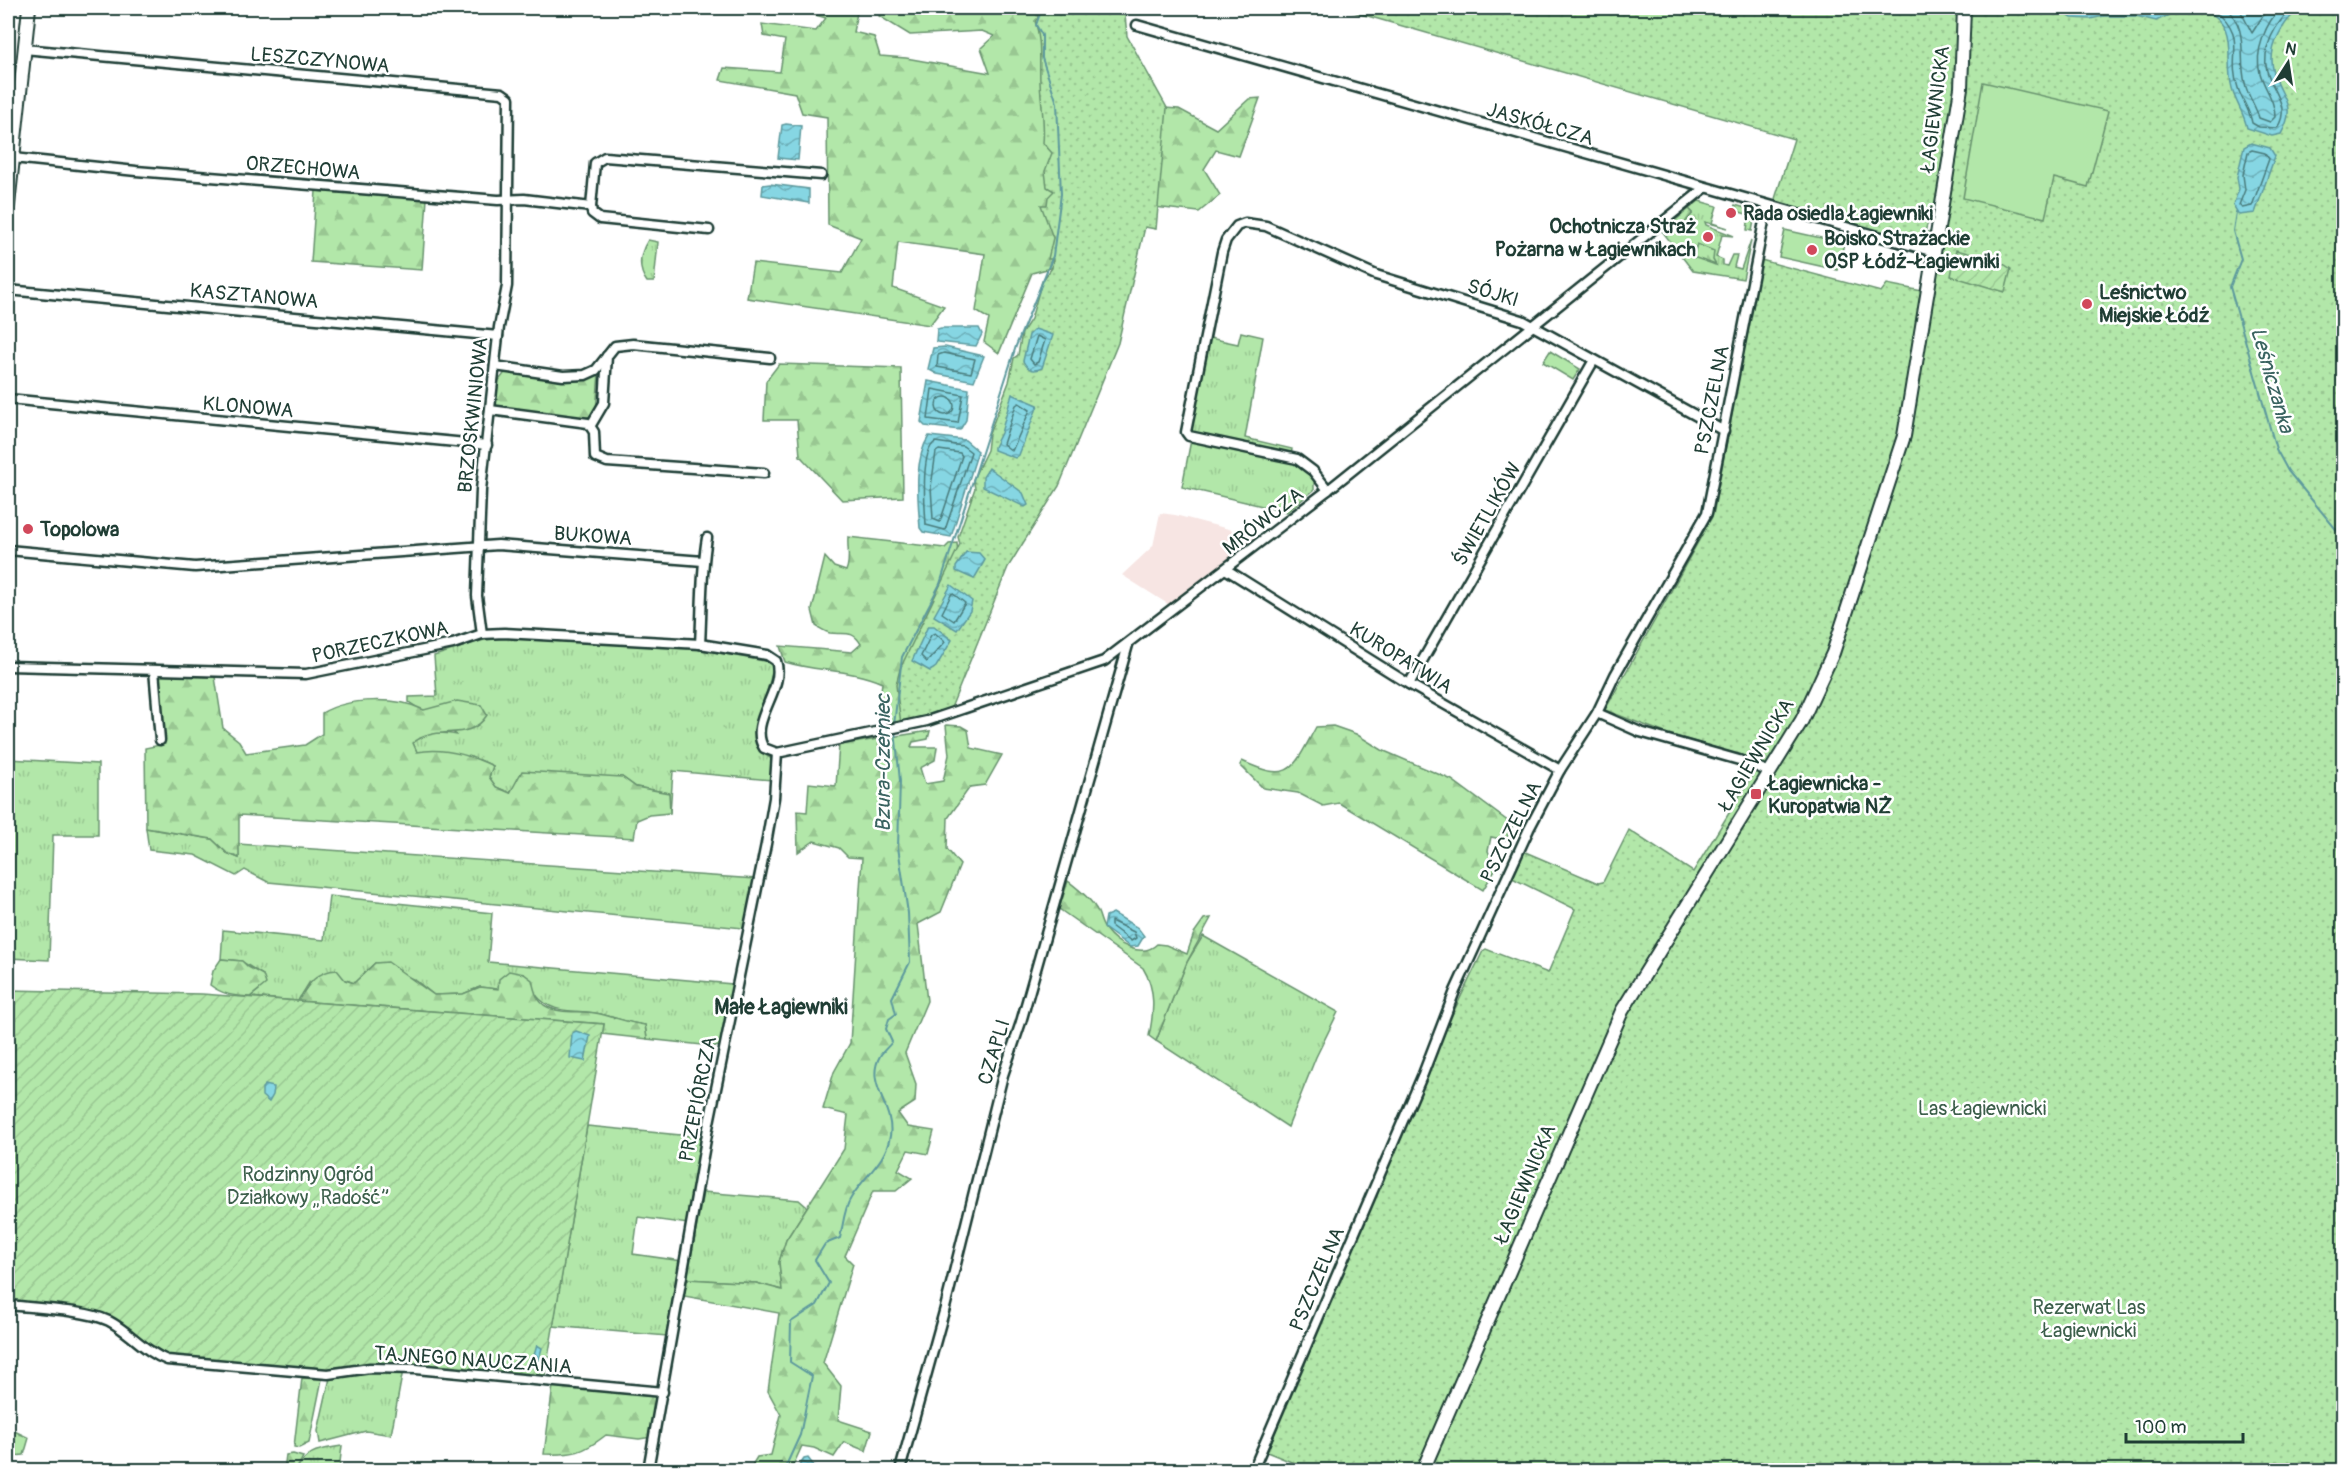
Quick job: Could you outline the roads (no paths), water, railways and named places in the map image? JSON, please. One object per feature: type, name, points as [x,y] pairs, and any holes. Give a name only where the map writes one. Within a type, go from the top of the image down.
[{"type":"street","points":[[8,205],[29,8]]},
{"type":"street","name":"ŁAGIEWNICKA","points":[[1423,1470],[1622,1011],[1802,720],[1830,662],[1904,436],[1963,67],[1964,8]]},
{"type":"street","name":"JASKÓŁCZA","points":[[1137,25],[1935,252]]},
{"type":"street","name":"LESZCZYNOWA","points":[[24,49],[502,93],[510,100],[506,200]]},
{"type":"street","points":[[591,207],[595,163],[604,157],[821,175]]},
{"type":"street","name":"ORZECHOWA","points":[[12,158],[136,171],[506,200],[524,199],[591,207],[592,213],[600,219],[709,230]]},
{"type":"street","name":"MRÓWCZA","points":[[777,753],[905,727],[1102,663],[1227,570],[1704,188]]},
{"type":"street","name":"BRZOSKWINIOWA","points":[[482,634],[477,596],[481,546],[481,490],[507,276],[509,247],[506,200]]},
{"type":"street","name":"PSZCZELNA","points":[[1253,1470],[1423,1074],[1460,980],[1529,829],[1560,770],[1597,713],[1615,675],[1707,513],[1767,206]]},
{"type":"street","name":"SÓJKI","points":[[1328,490],[1313,471],[1297,459],[1189,436],[1186,432],[1222,252],[1226,240],[1238,226],[1245,223],[1266,226],[1370,273],[1513,316],[1724,431]]},
{"type":"street","name":"KASZTANOWA","points":[[8,290],[498,336]]},
{"type":"street","points":[[495,366],[577,376],[596,370],[615,346],[633,344],[770,358]]},
{"type":"street","points":[[607,356],[604,403],[591,425],[594,453],[598,459],[764,473]]},
{"type":"street","name":"ŚWIETLIKÓW","points":[[1409,684],[1594,360]]},
{"type":"street","name":"KLONOWA","points":[[8,399],[487,445]]},
{"type":"street","points":[[490,410],[577,420],[591,425]]},
{"type":"street","points":[[700,644],[705,574],[703,561],[707,538]]},
{"type":"street","name":"BUKOWA","points":[[481,546],[498,545],[703,561]]},
{"type":"street","points":[[8,550],[170,566],[217,568],[481,546]]},
{"type":"street","name":"KUROPATWIA","points":[[1227,570],[1409,684],[1560,770]]},
{"type":"street","name":"PORZECZKOWA","points":[[8,666],[306,674],[453,644],[482,634],[504,633],[700,644],[756,652],[773,657],[778,666],[760,731],[764,748],[777,753]]},
{"type":"street","name":"CZAPLI","points":[[900,1470],[945,1308],[1003,1075],[1021,1022],[1128,645]]},
{"type":"street","points":[[1102,663],[1118,675]]},
{"type":"street","points":[[154,670],[160,740]]},
{"type":"street","points":[[1597,713],[1640,732],[1739,760],[1770,772]]},
{"type":"street","name":"PRZEPIÓRCZA","points":[[648,1470],[708,1128],[766,844],[774,798],[777,753]]},
{"type":"street","name":"TAJNEGO NAUCZANIA","points":[[8,1305],[102,1318],[129,1333],[155,1354],[167,1360],[328,1374],[370,1368],[416,1369],[663,1392]]},
{"type":"water","points":[[2055,8],[2172,8],[2169,15],[2156,21],[2136,16],[2072,18]]},
{"type":"water","points":[[2201,8],[2301,8],[2283,27],[2273,51],[2273,69],[2288,107],[2286,123],[2281,134],[2272,136],[2247,128],[2232,89],[2226,32],[2222,23],[2214,15]]},
{"type":"water","points":[[782,125],[801,126],[798,160],[778,158]]},
{"type":"water","points":[[2251,143],[2270,148],[2275,156],[2255,213],[2239,215],[2233,205],[2239,189],[2237,177],[2244,147]]},
{"type":"water","points":[[763,185],[809,189],[809,203],[762,195]]},
{"type":"water","points":[[979,328],[982,334],[976,346],[938,342],[936,341],[937,329]]},
{"type":"water","points":[[1035,329],[1053,335],[1042,368],[1033,370],[1023,361],[1029,335]]},
{"type":"water","points":[[945,347],[984,356],[974,381],[937,374],[928,369],[933,348]]},
{"type":"water","points":[[928,381],[969,389],[966,420],[960,430],[925,426],[921,422]]},
{"type":"water","points":[[1012,394],[1038,405],[1019,455],[1015,458],[994,450]]},
{"type":"water","points":[[929,436],[965,440],[978,451],[951,537],[923,532],[920,528],[919,469],[924,446]]},
{"type":"water","points":[[989,468],[1023,493],[1028,505],[1025,507],[983,487],[983,477]]},
{"type":"water","points":[[966,552],[979,553],[985,560],[974,579],[956,571],[956,567]]},
{"type":"water","points":[[951,585],[972,601],[970,611],[957,630],[934,616]]},
{"type":"water","points":[[928,626],[934,626],[952,640],[936,667],[930,671],[912,661]]},
{"type":"water","points":[[1113,913],[1138,928],[1144,936],[1138,946],[1130,947],[1104,928],[1106,916]]},
{"type":"water","points":[[576,1031],[590,1036],[585,1061],[570,1058],[572,1033]]},
{"type":"water","points":[[265,1085],[274,1087],[269,1102],[262,1096],[262,1088]]},
{"type":"water","points":[[537,1345],[542,1348],[536,1369],[531,1366]]},
{"type":"water","points":[[808,1458],[817,1470],[796,1470],[804,1459]]},
{"type":"waterway","name":"Bzura-Czerniec","points":[[894,725],[902,657],[940,584],[1016,346],[1053,256],[1061,194],[1057,103],[1042,58],[1042,35],[1036,25],[1042,8]]},
{"type":"waterway","name":"Leśniczanka","points":[[2236,212],[2233,231],[2241,259],[2230,287],[2276,449],[2288,471],[2344,539]]},
{"type":"waterway","name":"Bzura-Czerniec","points":[[784,1470],[800,1435],[812,1376],[790,1362],[791,1322],[817,1305],[829,1283],[815,1260],[825,1244],[840,1238],[849,1202],[884,1154],[890,1136],[888,1115],[877,1086],[876,1066],[880,1056],[892,1042],[886,1029],[889,1019],[896,1014],[892,998],[910,962],[908,913],[898,847],[900,781],[895,730]]},
{"type":"place","name":"Rada osiedla Łagiewniki","points":[[1731,213]]},
{"type":"place","name":"Ochotnicza Straż Pożarna w Łagiewnikach","points":[[1708,237]]},
{"type":"place","name":"Boisko Strażackie OSP Łódź-Łagiewniki","points":[[1812,250]]},
{"type":"place","name":"Leśnictwo Miejskie Łódź","points":[[2087,304]]},
{"type":"place","name":"Topolowa","points":[[28,529]]},
{"type":"place","name":"Łagiewnicka - Kuropatwia NŻ","points":[[1756,794]]},
{"type":"district","name":"Małe Łagiewniki","points":[[781,1007]]},
{"type":"park label","name":"Las Łagiewnicki","points":[[1982,1108]]},
{"type":"park label","name":"Rodzinny Ogród Działkowy „Radość”","points":[[308,1186]]},
{"type":"park label","name":"Rezerwat Las Łagiewnicki","points":[[2089,1318]]}]
